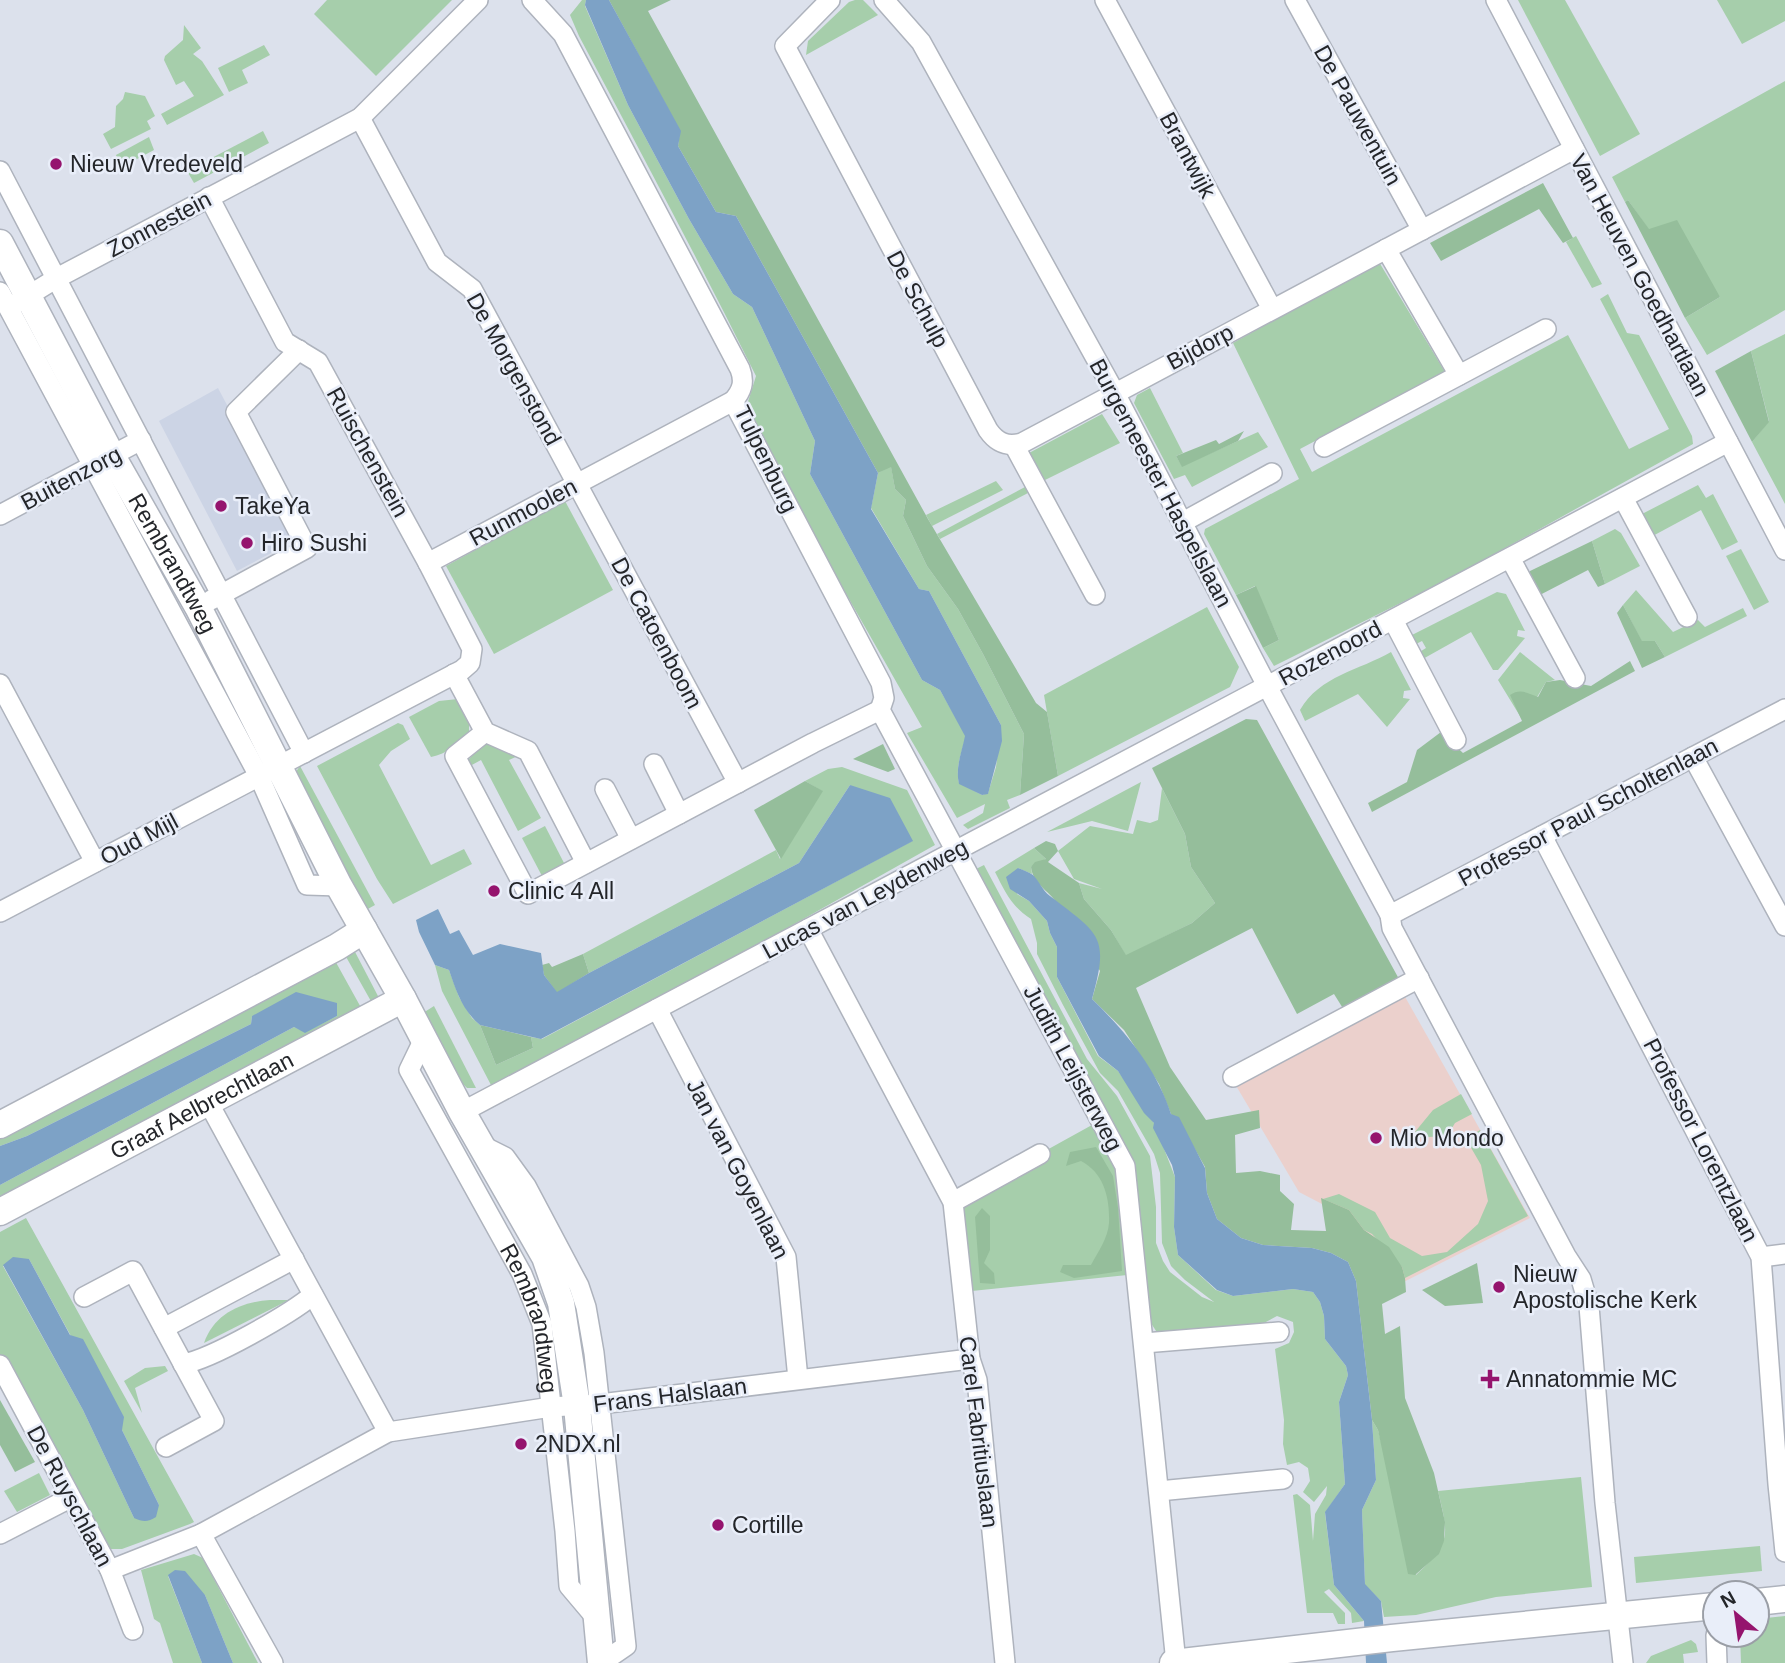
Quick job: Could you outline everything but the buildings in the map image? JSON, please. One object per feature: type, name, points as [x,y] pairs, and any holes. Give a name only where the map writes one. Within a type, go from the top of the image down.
[{"type":"street","name":"Zonnestein","points":[[9,302],[360,118],[478,0]]},
{"type":"street","name":"Tulpenburg","points":[[532,0],[564,34],[740,369],[742,389],[733,401],[881,683],[884,698],[880,710],[956,850]]},
{"type":"street","name":"De Schulp","points":[[830,0],[785,46],[988,430],[999,442],[1014,445],[1095,595]]},
{"type":"street","name":"Burgemeester Haspelslaan","points":[[884,0],[921,42],[1115,393],[1390,915],[1392,928],[1566,1256],[1581,1279],[1589,1306],[1605,1503],[1623,1663]]},
{"type":"street","name":"Brantwijk","points":[[1105,0],[1272,309]]},
{"type":"street","name":"De Pauwentuin","points":[[1295,0],[1422,230]]},
{"type":"street","name":"Van Heuven Goedhartlaan","points":[[1496,0],[1785,550]]},
{"type":"street","name":"De Morgenstond","points":[[360,118],[437,262],[472,289],[577,484]]},
{"type":"street","name":"Bijdorp","points":[[1014,445],[1574,149]]},
{"type":"street","name":"Rembrandtweg","points":[[0,170],[304,752]]},
{"type":"street","name":"Ruischenstein","points":[[209,198],[285,342],[318,362],[428,563]]},
{"type":"street","name":"Rembrandtweg","points":[[0,243],[9,302],[103,461],[269,771],[364,930],[403,999],[424,1039],[462,1112],[545,1257],[561,1303],[576,1406],[601,1663],[625,1646],[576,1406],[522,1274],[409,1070],[424,1039]]},
{"type":"street","points":[[1386,249],[1459,375]]},
{"type":"street","points":[[1324,447],[1546,329]]},
{"type":"street","points":[[198,607],[307,548],[236,412],[299,350]]},
{"type":"street","name":"Runmoolen","points":[[428,563],[733,401]]},
{"type":"street","name":"Buitenzorg","points":[[0,515],[141,440]]},
{"type":"street","name":"Rozenoord","points":[[1267,686],[1728,442]]},
{"type":"street","name":"Rembrandtweg","points":[[103,461],[198,607],[269,771]]},
{"type":"street","points":[[1183,522],[1272,473]]},
{"type":"street","name":"De Catoenboom","points":[[577,484],[738,783]]},
{"type":"street","points":[[1623,498],[1687,617]]},
{"type":"street","points":[[1510,558],[1575,678]]},
{"type":"street","points":[[269,771],[454,674],[470,663],[472,649],[428,563]]},
{"type":"street","name":"Rozenoord","points":[[1393,620],[1457,740]]},
{"type":"street","points":[[454,674],[485,732],[528,751],[586,863]]},
{"type":"street","points":[[0,684],[6,710],[96,862]]},
{"type":"street","name":"Lucas van Leydenweg","points":[[462,1112],[1267,686]]},
{"type":"street","name":"Professor Paul Scholtenlaan","points":[[1390,915],[1785,709]]},
{"type":"street","points":[[485,732],[456,756],[528,894],[880,710]]},
{"type":"street","points":[[1693,757],[1785,926]]},
{"type":"street","points":[[653,764],[680,814]]},
{"type":"street","name":"Oud Mijl","points":[[0,912],[269,771]]},
{"type":"street","points":[[605,789],[631,839]]},
{"type":"street","name":"Professor Lorentzlaan","points":[[1542,835],[1761,1257],[1785,1552]]},
{"type":"street","name":"Judith Leijsterweg","points":[[956,850],[1125,1166],[1175,1663]]},
{"type":"street","name":"Carel Fabritiuslaan","points":[[808,929],[953,1202],[970,1359],[977,1380],[1005,1663]]},
{"type":"street","points":[[0,1125],[337,947],[364,930]]},
{"type":"street","points":[[1233,1077],[1419,978]]},
{"type":"street","name":"Graaf Aelbrechtlaan","points":[[0,1212],[403,999]]},
{"type":"street","name":"Jan van Goyenlaan","points":[[657,1009],[786,1257],[798,1379]]},
{"type":"street","points":[[208,1102],[388,1432]]},
{"type":"street","points":[[953,1202],[1040,1154]]},
{"type":"street","points":[[1761,1257],[1785,1255]]},
{"type":"street","points":[[164,1328],[294,1259]]},
{"type":"street","points":[[84,1297],[133,1271],[214,1422],[166,1447]]},
{"type":"street","points":[[183,1364],[195,1362],[300,1307],[313,1295]]},
{"type":"street","points":[[1144,1343],[1279,1332]]},
{"type":"street","name":"Frans Halslaan","points":[[110,1570],[201,1534],[388,1432],[576,1406],[970,1359]]},
{"type":"street","name":"De Ruyschlaan","points":[[0,1365],[110,1570],[133,1630]]},
{"type":"street","points":[[1159,1491],[1283,1479]]},
{"type":"street","points":[[0,1534],[71,1498]]},
{"type":"street","points":[[201,1534],[273,1663]]},
{"type":"street","points":[[1175,1663],[1701,1607]]},
{"type":"shaded area","points":[[218,388],[298,539],[237,571],[159,421]]},
{"type":"shaded area","name":"Mio Mondo","points":[[1404,995],[1530,1218],[1376,1296],[1322,1204],[1299,1192],[1235,1084]]},
{"type":"green space","points":[[327,0],[452,0],[376,76],[314,14]]},
{"type":"green space","points":[[582,0],[586,0],[585,6],[628,105],[689,219],[733,294],[752,307],[815,441],[810,474],[922,680],[940,690],[966,736],[958,765],[959,783],[982,795],[988,793],[996,767],[1001,725],[929,591],[919,589],[871,508],[878,473],[891,466],[895,489],[906,500],[903,516],[927,566],[958,609],[1024,734],[1020,795],[1007,800],[1010,808],[968,829],[963,825],[983,813],[985,804],[957,818],[907,733],[922,727],[784,485],[746,408],[756,376],[579,36],[570,15]]},
{"type":"green space","points":[[609,0],[671,0],[648,11],[928,519],[1036,703],[1047,712],[1058,776],[1020,795],[1024,734],[958,609],[927,566],[903,516],[906,500],[895,489],[891,467],[878,473],[736,216],[716,212],[678,146],[680,131]]},
{"type":"green space","points":[[863,0],[878,15],[806,55],[808,41],[849,2]]},
{"type":"green space","points":[[1518,0],[1565,0],[1640,134],[1600,156]]},
{"type":"green space","points":[[1717,0],[1785,0],[1785,21],[1742,44]]},
{"type":"green space","points":[[184,25],[201,48],[193,54],[202,61],[224,95],[167,125],[161,114],[194,96],[184,81],[176,85],[164,60],[183,40]]},
{"type":"green space","points":[[264,45],[270,55],[242,70],[248,83],[229,92],[218,68]]},
{"type":"green space","points":[[1785,81],[1785,310],[1707,355],[1685,318],[1720,297],[1649,230],[1628,200],[1625,202],[1612,177]]},
{"type":"green space","points":[[125,92],[145,96],[155,116],[147,121],[151,129],[111,149],[103,134],[115,127],[116,106],[123,99]]},
{"type":"green space","points":[[263,131],[269,143],[194,183],[187,171]]},
{"type":"green space","points":[[149,137],[154,150],[120,168],[116,155]]},
{"type":"green space","points":[[1543,183],[1573,238],[1563,243],[1539,209],[1441,261],[1430,243]]},
{"type":"green space","points":[[1628,200],[1649,229],[1677,220],[1720,297],[1685,318],[1625,202]]},
{"type":"green space","points":[[1576,236],[1602,284],[1592,288],[1566,242]]},
{"type":"green space","points":[[1379,262],[1445,372],[1300,449],[1312,472],[1568,335],[1629,449],[1669,429],[1600,299],[1608,294],[1627,333],[1639,335],[1692,436],[1693,444],[1453,577],[1274,666],[1263,648],[1279,640],[1255,586],[1236,595],[1204,534],[1205,529],[1299,479],[1233,343]]},
{"type":"green space","points":[[1785,334],[1785,504],[1752,442],[1769,421],[1751,351]]},
{"type":"green space","points":[[1751,351],[1769,422],[1752,442],[1715,371]]},
{"type":"green space","points":[[1150,388],[1183,453],[1176,456],[1182,466],[1258,432],[1268,447],[1192,487],[1185,475],[1174,479],[1134,403],[1137,395]]},
{"type":"green space","points":[[1102,414],[1120,443],[1043,481],[1029,453]]},
{"type":"green space","points":[[1244,431],[1238,441],[1182,467],[1176,456],[1216,440],[1219,444]]},
{"type":"green space","points":[[996,481],[1003,490],[932,526],[926,515]]},
{"type":"green space","points":[[1698,485],[1706,498],[1713,494],[1738,542],[1722,550],[1701,510],[1649,538],[1642,514]]},
{"type":"green space","points":[[1025,487],[1028,493],[940,539],[937,534]]},
{"type":"green space","points":[[565,501],[613,590],[494,654],[446,566]]},
{"type":"green space","points":[[1615,529],[1621,533],[1640,566],[1605,584],[1592,541]]},
{"type":"green space","points":[[1592,541],[1605,584],[1598,587],[1588,570],[1536,597],[1528,580],[1530,571]]},
{"type":"green space","points":[[1741,549],[1769,602],[1754,610],[1726,556]]},
{"type":"green space","points":[[1256,586],[1279,640],[1263,648],[1236,595]]},
{"type":"green space","points":[[1636,590],[1673,632],[1698,620],[1705,627],[1743,608],[1747,616],[1665,657],[1655,641],[1642,642],[1623,605]]},
{"type":"green space","points":[[1497,592],[1506,594],[1525,631],[1518,630],[1517,636],[1525,638],[1498,670],[1493,670],[1471,632],[1421,660],[1418,653],[1426,648],[1422,641],[1414,645],[1410,636]]},
{"type":"green space","points":[[1623,605],[1642,641],[1655,641],[1665,657],[1642,668],[1617,613]]},
{"type":"green space","points":[[1207,607],[1239,667],[1230,687],[1058,776],[1044,695]]},
{"type":"green space","points":[[1391,652],[1411,690],[1404,691],[1403,698],[1410,699],[1387,727],[1358,694],[1305,721],[1300,710],[1318,689],[1329,681]]},
{"type":"green space","points":[[1520,652],[1555,680],[1546,682],[1523,721],[1498,680]]},
{"type":"green space","points":[[1630,661],[1635,671],[1372,812],[1368,803],[1407,782],[1417,750],[1441,732],[1463,753],[1522,721],[1510,695],[1524,692],[1538,697],[1546,682],[1560,680],[1591,686]]},
{"type":"green space","points":[[458,699],[469,719],[469,732],[452,748],[431,757],[409,717],[439,701]]},
{"type":"green space","points":[[1246,719],[1257,720],[1399,979],[1344,1010],[1334,994],[1297,1014],[1252,928],[1136,988],[1170,1067],[1206,1120],[1259,1110],[1260,1128],[1235,1135],[1236,1173],[1260,1171],[1280,1175],[1280,1191],[1294,1204],[1291,1230],[1326,1231],[1321,1198],[1349,1210],[1364,1230],[1389,1247],[1402,1267],[1406,1292],[1382,1304],[1385,1334],[1400,1326],[1405,1398],[1434,1473],[1445,1522],[1444,1541],[1439,1554],[1415,1575],[1408,1574],[1378,1430],[1372,1420],[1356,1281],[1348,1262],[1331,1253],[1312,1248],[1263,1245],[1241,1238],[1217,1219],[1207,1193],[1205,1167],[1171,1114],[1159,1084],[1124,1030],[1092,999],[1100,971],[1063,911],[1032,873],[1031,867],[1035,862],[1046,859],[1034,848],[1046,841],[1055,844],[1058,851],[1048,862],[1079,883],[1084,899],[1111,930],[1126,955],[1192,923],[1215,903],[1191,867],[1185,834],[1152,768]]},
{"type":"green space","points":[[398,723],[403,725],[410,739],[391,751],[379,765],[431,865],[464,849],[472,864],[393,904],[317,766]]},
{"type":"green space","points":[[485,742],[520,755],[509,760],[541,818],[518,831],[481,760],[470,766],[468,760]]},
{"type":"green space","points":[[883,744],[895,769],[888,772],[853,759]]},
{"type":"green space","points":[[300,766],[375,905],[366,910],[295,773]]},
{"type":"green space","points":[[842,767],[907,790],[935,845],[720,966],[491,1085],[442,991],[435,965],[449,970],[459,997],[472,1018],[480,1025],[496,1065],[533,1048],[531,1037],[542,1039],[912,841],[850,785],[799,863],[589,973],[583,954],[776,850],[780,859],[822,791],[805,781],[828,769]]},
{"type":"green space","points":[[805,781],[823,791],[781,859],[754,810]]},
{"type":"green space","points":[[1141,782],[1128,831],[1092,821],[1047,832]]},
{"type":"green space","points":[[1162,788],[1185,834],[1191,867],[1215,903],[1192,923],[1126,956],[1111,930],[1084,899],[1079,883],[1102,889],[1074,879],[1058,851],[1090,826],[1133,834],[1137,820],[1150,823],[1158,820]]},
{"type":"green space","points":[[545,826],[564,863],[542,876],[522,838]]},
{"type":"green space","points":[[1034,848],[1046,859],[1031,867],[1032,874],[1018,868],[1017,894],[1029,901],[1047,921],[1057,947],[1057,977],[1098,1056],[1118,1071],[1154,1123],[1175,1177],[1174,1227],[1178,1255],[1216,1290],[1233,1296],[1293,1289],[1313,1292],[1320,1302],[1325,1339],[1346,1366],[1348,1375],[1339,1402],[1345,1484],[1325,1513],[1334,1585],[1364,1621],[1352,1623],[1351,1613],[1329,1589],[1324,1592],[1345,1613],[1345,1624],[1338,1624],[1333,1613],[1307,1613],[1293,1495],[1297,1494],[1310,1505],[1313,1541],[1315,1514],[1326,1495],[1327,1486],[1314,1502],[1303,1492],[1310,1481],[1308,1468],[1299,1462],[1287,1465],[1275,1349],[1289,1343],[1294,1332],[1293,1322],[1277,1316],[1264,1323],[1158,1334],[1149,1320],[1145,1279],[1101,1106],[976,869],[984,865],[1087,1059],[1117,1096],[1150,1156],[1156,1207],[1156,1243],[1163,1261],[1170,1272],[1202,1297],[1214,1302],[1171,1266],[1162,1243],[1160,1173],[1154,1154],[1118,1091],[1100,1073],[1063,1005],[1037,954],[1031,919],[1014,904],[995,872]]},
{"type":"green space","points":[[354,950],[379,998],[372,1003],[345,955]]},
{"type":"green space","points":[[583,954],[589,973],[557,993],[544,975],[542,965],[549,963],[552,967]]},
{"type":"green space","points":[[333,957],[364,1013],[0,1204],[0,1185],[294,1027],[305,1032],[337,1016],[337,1003],[252,1016],[251,1024],[27,1136],[0,1146],[0,1132]]},
{"type":"green space","points":[[434,1006],[476,1088],[467,1088],[458,1079],[423,1013]]},
{"type":"green space","points":[[480,1025],[531,1037],[533,1048],[496,1065]]},
{"type":"green space","points":[[1461,1094],[1472,1114],[1455,1123],[1447,1136],[1410,1138],[1433,1110]]},
{"type":"green space","points":[[1101,1120],[1122,1158],[1137,1274],[962,1292],[953,1202]]},
{"type":"green space","points":[[1480,1130],[1528,1216],[1405,1278],[1402,1267],[1372,1234],[1364,1230],[1349,1210],[1323,1199],[1339,1194],[1375,1212],[1390,1238],[1422,1256],[1447,1252],[1478,1224],[1488,1201],[1481,1165],[1466,1139]]},
{"type":"green space","points":[[1096,1147],[1113,1176],[1122,1271],[1074,1278],[1060,1272],[1063,1265],[1091,1265],[1107,1234],[1109,1214],[1104,1187],[1095,1172],[1081,1161],[1066,1166],[1070,1152]]},
{"type":"green space","points":[[982,1208],[990,1216],[990,1250],[984,1263],[994,1273],[995,1284],[980,1283],[975,1217]]},
{"type":"green space","points":[[26,1218],[194,1522],[122,1549],[106,1549],[0,1355],[0,1232]],"holes":[[[29,1259],[122,1430],[159,1505],[134,1518],[83,1410],[3,1266]]]},
{"type":"green space","points":[[1477,1263],[1483,1303],[1445,1306],[1422,1290]]},
{"type":"green space","points":[[289,1300],[204,1343],[214,1324],[230,1311],[249,1303]]},
{"type":"green space","points":[[165,1366],[168,1371],[135,1388],[142,1413],[124,1381],[145,1368]]},
{"type":"green space","points":[[0,1400],[35,1462],[15,1472],[0,1445]]},
{"type":"green space","points":[[1372,1420],[1378,1430],[1416,1575],[1436,1554],[1444,1538],[1444,1519],[1438,1491],[1581,1477],[1592,1587],[1496,1597],[1416,1615],[1384,1617],[1381,1601],[1365,1585],[1362,1510],[1376,1480]]},
{"type":"green space","points":[[39,1473],[50,1495],[17,1512],[4,1491]]},
{"type":"green space","points":[[1760,1546],[1762,1571],[1636,1583],[1634,1557]]},
{"type":"green space","points":[[194,1554],[203,1558],[258,1663],[233,1663],[205,1595],[168,1576],[202,1663],[173,1663],[160,1623],[154,1619],[141,1570]]},
{"type":"green space","points":[[1785,1616],[1785,1663],[1741,1663],[1740,1649],[1771,1649],[1771,1618]]},
{"type":"green space","points":[[1691,1640],[1696,1644],[1698,1652],[1683,1654],[1684,1663],[1646,1663],[1651,1656]]},
{"type":"water","points":[[586,0],[609,0],[681,131],[678,146],[716,212],[736,216],[878,473],[871,509],[919,589],[929,591],[1001,725],[1002,741],[988,794],[982,795],[959,784],[958,766],[965,736],[940,690],[922,680],[810,474],[815,441],[752,307],[733,294],[689,219],[628,105],[585,5]]},
{"type":"water","points":[[850,785],[890,798],[913,841],[541,1039],[480,1025],[457,993],[449,970],[435,965],[419,932],[416,920],[438,909],[450,934],[459,930],[473,955],[500,944],[541,953],[544,975],[557,992],[799,863]]},
{"type":"water","points":[[1018,868],[1033,875],[1047,894],[1080,919],[1096,938],[1100,948],[1100,961],[1092,999],[1139,1052],[1165,1097],[1171,1114],[1179,1117],[1205,1168],[1207,1193],[1217,1219],[1241,1238],[1263,1245],[1312,1248],[1331,1253],[1348,1262],[1356,1281],[1376,1480],[1362,1510],[1365,1584],[1381,1601],[1387,1663],[1366,1663],[1364,1621],[1334,1585],[1325,1512],[1345,1484],[1339,1402],[1348,1375],[1346,1366],[1325,1339],[1320,1302],[1313,1292],[1293,1289],[1233,1296],[1217,1290],[1178,1255],[1174,1227],[1175,1177],[1172,1165],[1153,1128],[1154,1123],[1144,1113],[1118,1071],[1099,1056],[1057,977],[1057,947],[1047,921],[1029,901],[1010,889],[1006,877]]},
{"type":"water","points":[[296,992],[337,1003],[337,1016],[305,1033],[294,1027],[0,1185],[0,1146],[27,1136],[251,1024],[252,1016]]},
{"type":"water","points":[[13,1257],[29,1259],[70,1335],[83,1339],[124,1417],[122,1430],[159,1505],[153,1519],[145,1521],[134,1518],[83,1410],[3,1265]]},
{"type":"water","points":[[175,1570],[185,1571],[205,1595],[233,1663],[202,1663],[168,1575]]},
{"type":"place","name":"Nieuw Vredeveld","points":[[56,164]]},
{"type":"place","name":"TakeYa","points":[[221,506]]},
{"type":"place","name":"Hiro Sushi","points":[[247,543]]},
{"type":"place","name":"Clinic 4 All","points":[[494,891]]},
{"type":"place","name":"Mio Mondo","points":[[1376,1138]]},
{"type":"place","name":"Nieuw Apostolische Kerk","points":[[1499,1287]]},
{"type":"place","name":"Annatommie MC","points":[[1490,1379]]},
{"type":"place","name":"2NDX.nl","points":[[521,1444]]},
{"type":"place","name":"Cortille","points":[[718,1525]]}]
